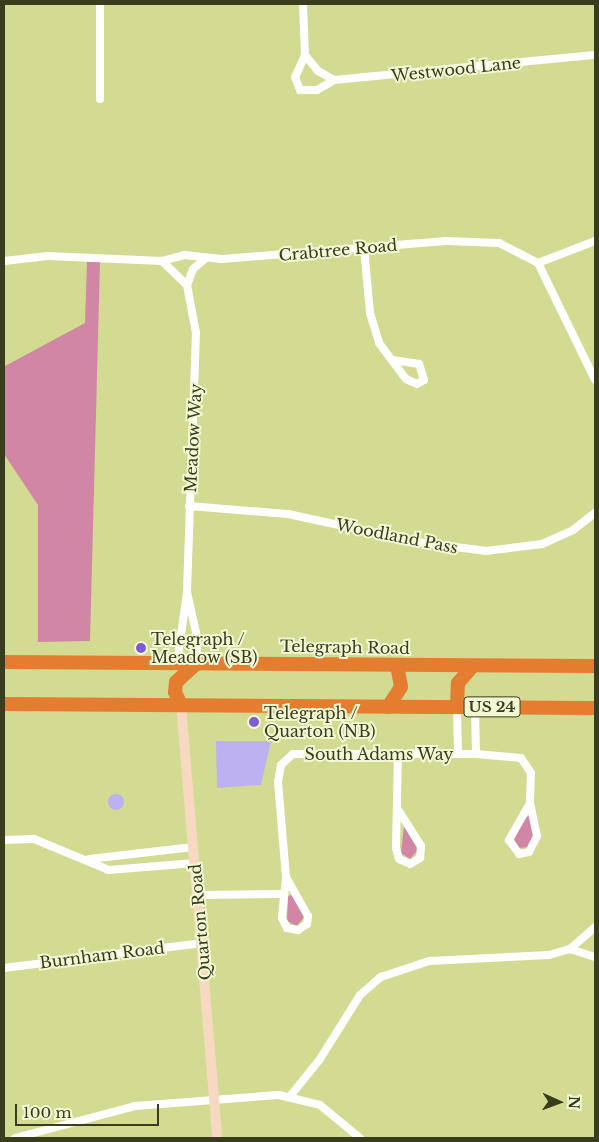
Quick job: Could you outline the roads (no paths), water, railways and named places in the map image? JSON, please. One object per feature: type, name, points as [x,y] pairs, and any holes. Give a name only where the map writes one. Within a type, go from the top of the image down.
[{"type":"highway","name":"Telegraph Road","points":[[4,662],[595,666]]},
{"type":"highway","points":[[181,706],[174,692],[176,682],[197,664]]},
{"type":"highway","points":[[388,706],[401,687],[397,666]]},
{"type":"highway","points":[[457,707],[458,684],[472,666]]},
{"type":"highway","name":"US 24","points":[[4,704],[595,708]]},
{"type":"street","points":[[100,4],[100,99]]},
{"type":"street","points":[[303,4],[305,55],[318,71],[334,80]]},
{"type":"street","name":"Westwood Lane","points":[[305,55],[294,77],[300,90],[317,90],[334,80],[595,55]]},
{"type":"street","name":"Crabtree Road","points":[[4,261],[48,256],[162,261],[176,256],[205,259],[486,240],[511,247],[538,263]]},
{"type":"street","points":[[595,241],[538,263],[595,380]]},
{"type":"street","points":[[364,248],[374,329],[394,360]]},
{"type":"street","points":[[162,261],[187,285],[193,269],[205,259]]},
{"type":"street","name":"Meadow Way","points":[[177,664],[187,592],[197,348],[187,285]]},
{"type":"street","name":"Woodland Pass","points":[[190,506],[288,514],[417,542],[486,551],[542,544],[573,530],[595,513]]},
{"type":"street","name":"Meadow Way","points":[[187,592],[197,664]]},
{"type":"street","name":"Quarton Road","points":[[181,706],[217,1138]]},
{"type":"street","points":[[457,707],[458,754]]},
{"type":"street","points":[[475,707],[476,754]]},
{"type":"street","name":"South Adams Way","points":[[286,877],[308,916],[303,929],[292,931],[284,924],[282,894],[286,877],[278,782],[286,759],[301,752],[511,754],[526,762],[530,803]]},
{"type":"street","points":[[398,753],[399,811],[396,854],[410,864],[420,858],[422,846],[399,811]]},
{"type":"street","points":[[530,803],[537,836],[529,852],[519,854],[511,848],[510,835],[530,803]]},
{"type":"street","points":[[4,840],[34,839],[89,858],[109,870],[195,863]]},
{"type":"street","points":[[89,858],[193,848]]},
{"type":"street","points":[[198,895],[282,894]]},
{"type":"street","points":[[291,1095],[329,1047],[360,995],[381,977],[429,961],[528,959],[570,949],[595,927]]},
{"type":"street","name":"Burnham Road","points":[[4,968],[202,944]]},
{"type":"street","points":[[570,949],[595,957]]},
{"type":"street","points":[[15,1138],[127,1108],[291,1095],[334,1113],[360,1138]]},
{"type":"place","name":"Telegraph / Meadow (SB)","points":[[141,648]]},
{"type":"place","name":"Telegraph / Quarton (NB)","points":[[254,722]]}]
